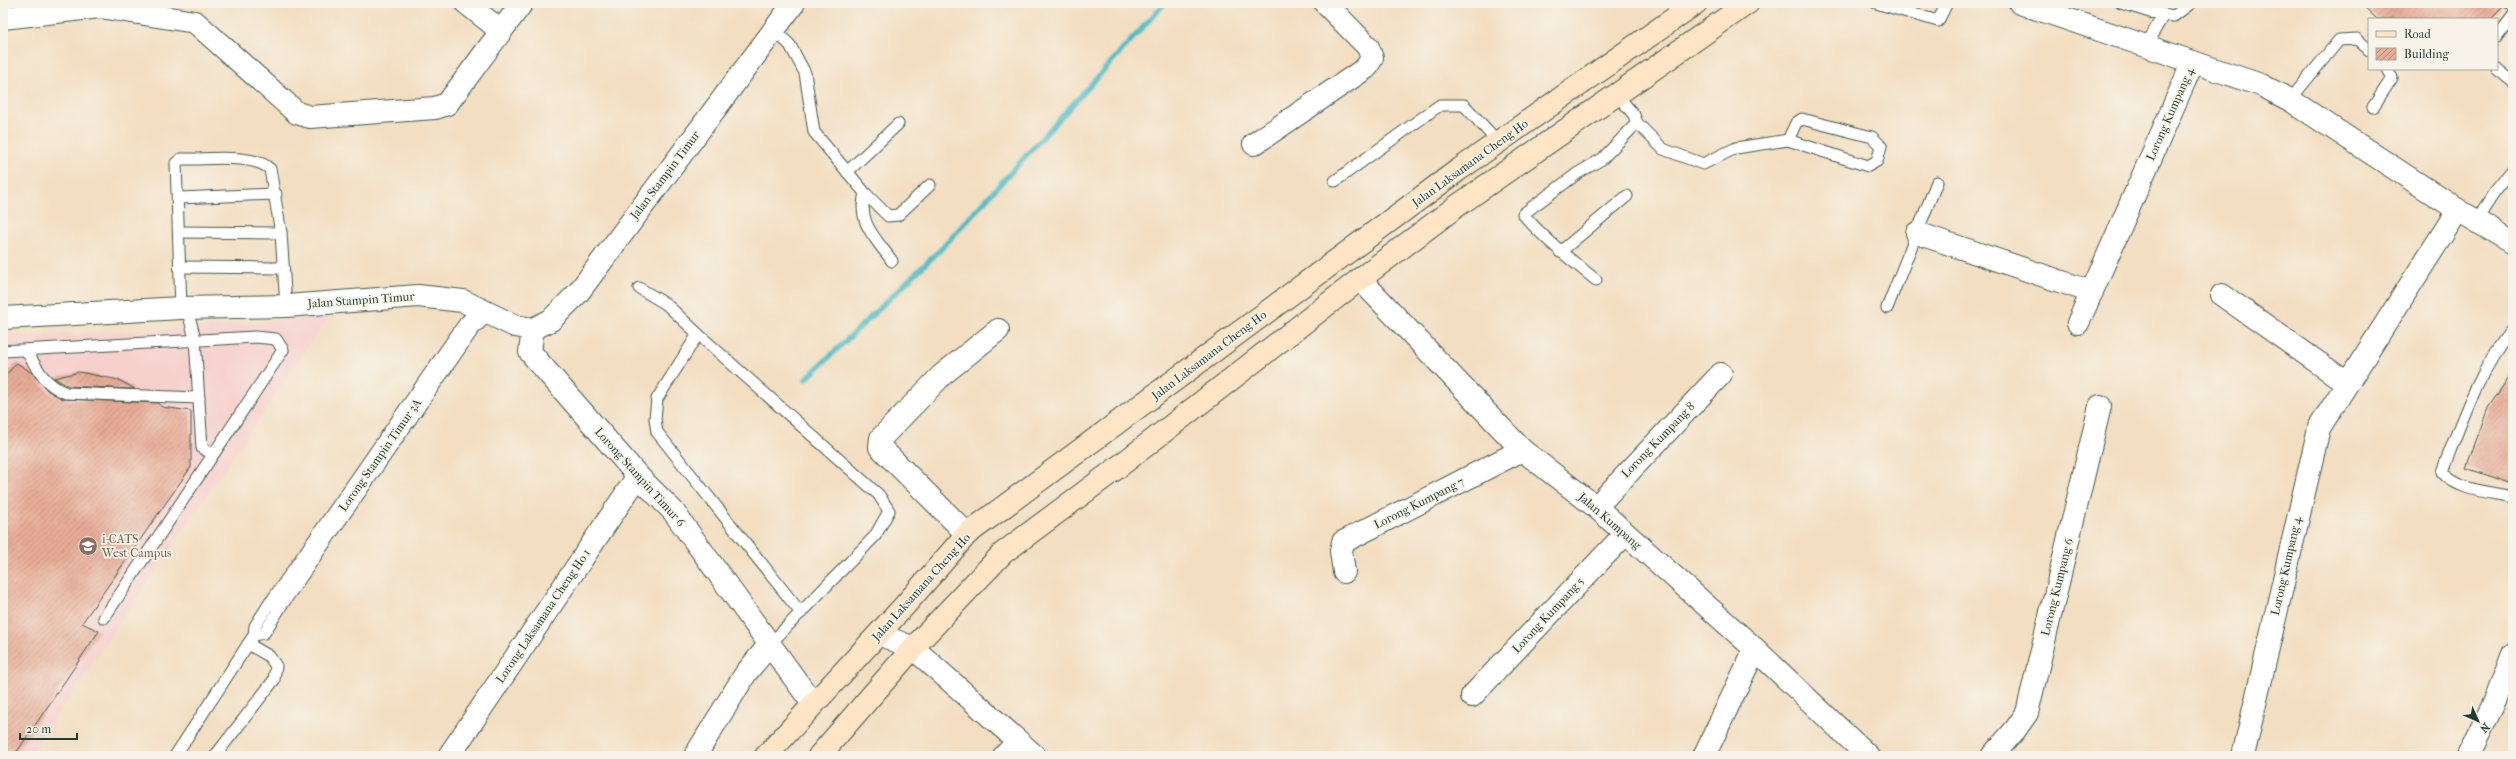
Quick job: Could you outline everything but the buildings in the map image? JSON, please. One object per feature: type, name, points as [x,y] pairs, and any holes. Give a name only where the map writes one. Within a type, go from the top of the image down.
[{"type":"main road","name":"Jalan Laksamana Cheng Ho","points":[[766,756],[879,634],[967,534],[1498,142],[1696,3]]},
{"type":"main road","points":[[819,756],[913,648],[1003,553],[1117,468],[1360,279],[1458,206],[1748,3]]},
{"type":"street","points":[[466,3],[502,30]]},
{"type":"street","points":[[3,18],[100,7],[195,22],[297,113],[310,117],[435,108],[447,104],[522,3]]},
{"type":"street","name":"Jalan Stampin Timur","points":[[3,318],[184,308],[286,306],[418,296],[463,301],[515,326],[533,329],[551,320],[578,293],[773,29],[794,3]]},
{"type":"street","points":[[1254,144],[1366,68],[1372,58],[1368,46],[1325,3]]},
{"type":"street","points":[[2020,3],[2193,62]]},
{"type":"street","name":"Lorong Kumpang 4","points":[[2078,323],[2193,62],[2261,85],[2290,100],[2458,210],[2513,243]]},
{"type":"street","name":"Lorong Kumpang 4","points":[[2243,756],[2314,443],[2319,428],[2458,210]]},
{"type":"street","points":[[1917,233],[2092,292]]},
{"type":"street","name":"Jalan Kumpang","points":[[1360,279],[1522,450],[1596,507],[1755,649],[1868,756]]},
{"type":"street","points":[[2222,295],[2347,383]]},
{"type":"street","name":"Lorong Stampin Timur 3A","points":[[278,601],[469,326],[484,312]]},
{"type":"street","name":"Lorong Stampin Timur 6","points":[[533,329],[530,352],[638,476],[673,510],[813,704]]},
{"type":"street","points":[[967,534],[880,447],[881,438],[942,375],[998,330]]},
{"type":"street","name":"Lorong Kumpang 8","points":[[1596,507],[1721,374]]},
{"type":"street","name":"Lorong Kumpang 6","points":[[1992,756],[2015,730],[2027,713],[2100,406]]},
{"type":"street","name":"Lorong Kumpang 7","points":[[1344,572],[1341,551],[1344,542],[1522,450]]},
{"type":"street","name":"Lorong Laksamana Cheng Ho 1","points":[[449,756],[638,476]]},
{"type":"street","name":"Lorong Kumpang 5","points":[[1472,696],[1625,534]]},
{"type":"street","points":[[879,634],[913,648],[1011,749],[1035,756]]},
{"type":"street","points":[[695,756],[746,672],[770,644]]},
{"type":"street","points":[[1704,756],[1755,649]]},
{"type":"street","points":[[2468,756],[2496,699],[2513,654]]},
{"type":"lane","points":[[1876,3],[1938,21],[1947,3]]},
{"type":"lane","points":[[2121,3],[2150,12],[2174,16],[2191,3]]},
{"type":"lane","points":[[2509,3],[2513,6]]},
{"type":"lane","points":[[2146,45],[2164,14]]},
{"type":"lane","points":[[2498,37],[2513,16]]},
{"type":"lane","points":[[773,29],[790,45],[805,73],[814,132],[847,172],[888,216],[898,215],[930,184]]},
{"type":"lane","points":[[2290,100],[2339,40],[2357,39],[2368,49]]},
{"type":"lane","points":[[2373,106],[2392,78],[2388,70]]},
{"type":"lane","points":[[2498,70],[2513,82]]},
{"type":"lane","points":[[1617,95],[1634,115],[1637,123],[1663,149],[1703,164],[1736,148],[1788,140],[1868,166],[1877,161],[1881,146],[1872,137],[1802,119],[1796,123],[1788,140]]},
{"type":"lane","points":[[1335,181],[1440,105],[1464,105],[1498,142]]},
{"type":"lane","points":[[1596,280],[1560,252],[1539,233],[1523,214],[1578,173],[1602,159],[1637,123]]},
{"type":"lane","points":[[847,172],[898,124]]},
{"type":"lane","points":[[213,454],[202,448],[195,339],[184,308],[178,232],[179,198],[176,163],[182,159],[252,160],[263,163],[270,169],[276,194],[281,233],[286,306]]},
{"type":"lane","points":[[2476,221],[2494,193],[2513,169]]},
{"type":"lane","points":[[1887,308],[1937,182]]},
{"type":"lane","points":[[865,192],[862,215],[892,261]]},
{"type":"lane","points":[[179,198],[276,194]]},
{"type":"lane","points":[[1560,252],[1627,196]]},
{"type":"lane","points":[[178,232],[281,233]]},
{"type":"lane","points":[[180,267],[283,268]]},
{"type":"lane","points":[[639,288],[666,304],[879,495],[889,511],[876,536],[770,644]]},
{"type":"lane","points":[[2513,328],[2505,338],[2470,399],[2442,472],[2448,480],[2464,487],[2513,497]]},
{"type":"lane","points":[[698,334],[657,398],[657,432],[801,613]]},
{"type":"lane","points":[[3,351],[195,339],[254,337],[276,339],[283,350],[104,618]]},
{"type":"lane","points":[[26,350],[43,378],[54,388],[66,393],[199,398]]},
{"type":"lane","points":[[177,756],[251,639],[264,633],[280,608],[278,601]]},
{"type":"lane","points":[[215,756],[274,680],[276,666],[269,656],[251,639]]},
{"type":"shaded area","name":"i-CATS West Campus","points":[[329,316],[29,756],[3,756],[3,336],[193,329]]},
{"type":"waterway","points":[[806,379],[942,248],[1165,3]]},
{"type":"place","name":"i-CATS West Campus","points":[[88,546]]}]
